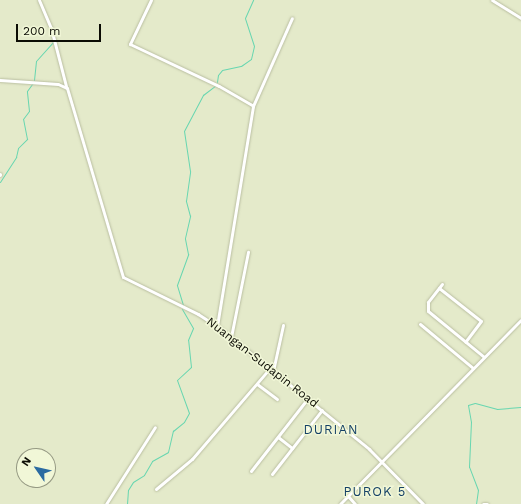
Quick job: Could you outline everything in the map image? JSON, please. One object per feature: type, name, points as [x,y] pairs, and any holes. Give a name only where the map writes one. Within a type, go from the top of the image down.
[{"type":"street","name":"Nuangan-Sudapin Road","points":[[39,0],[50,23],[66,86],[121,274],[129,282],[217,326],[308,398],[382,460],[423,504]]},
{"type":"street","points":[[151,0],[130,44],[219,86],[253,106]]},
{"type":"street","points":[[492,0],[521,18]]},
{"type":"street","points":[[217,326],[253,106],[292,18]]},
{"type":"street","points":[[0,80],[66,86]]},
{"type":"street","points":[[231,337],[248,252]]},
{"type":"street","points":[[442,284],[428,302],[428,311],[484,357]]},
{"type":"street","points":[[439,288],[481,321],[465,342]]},
{"type":"street","points":[[340,504],[521,320]]},
{"type":"street","points":[[420,324],[474,368]]},
{"type":"street","points":[[156,489],[192,459],[271,369],[283,325]]},
{"type":"street","points":[[257,384],[277,399]]},
{"type":"street","points":[[251,471],[308,398]]},
{"type":"street","points":[[272,474],[322,410]]},
{"type":"street","points":[[106,504],[155,427]]},
{"type":"street","points":[[278,436],[292,448]]},
{"type":"street","points":[[348,496],[355,504]]},
{"type":"waterway","points":[[217,82],[218,75],[222,70],[241,66],[251,59],[254,46],[245,18],[253,0]]},
{"type":"waterway","points":[[34,80],[36,61],[53,42]]},
{"type":"waterway","points":[[0,182],[16,157],[18,148],[27,139],[23,119],[29,111],[27,91],[32,84]]},
{"type":"waterway","points":[[183,305],[177,285],[188,254],[185,238],[190,216],[186,201],[190,171],[184,131],[203,95],[215,86]]},
{"type":"waterway","points":[[127,504],[128,490],[133,482],[144,475],[152,461],[168,452],[173,431],[184,422],[189,413],[177,380],[191,367],[188,340],[193,328],[182,309]]},
{"type":"waterway","points":[[476,504],[478,490],[469,467],[471,422],[468,405],[475,403],[497,409],[521,407]]},
{"type":"district","name":"DURIAN","points":[[331,430]]},
{"type":"district","name":"PUROK 5","points":[[375,492]]}]
